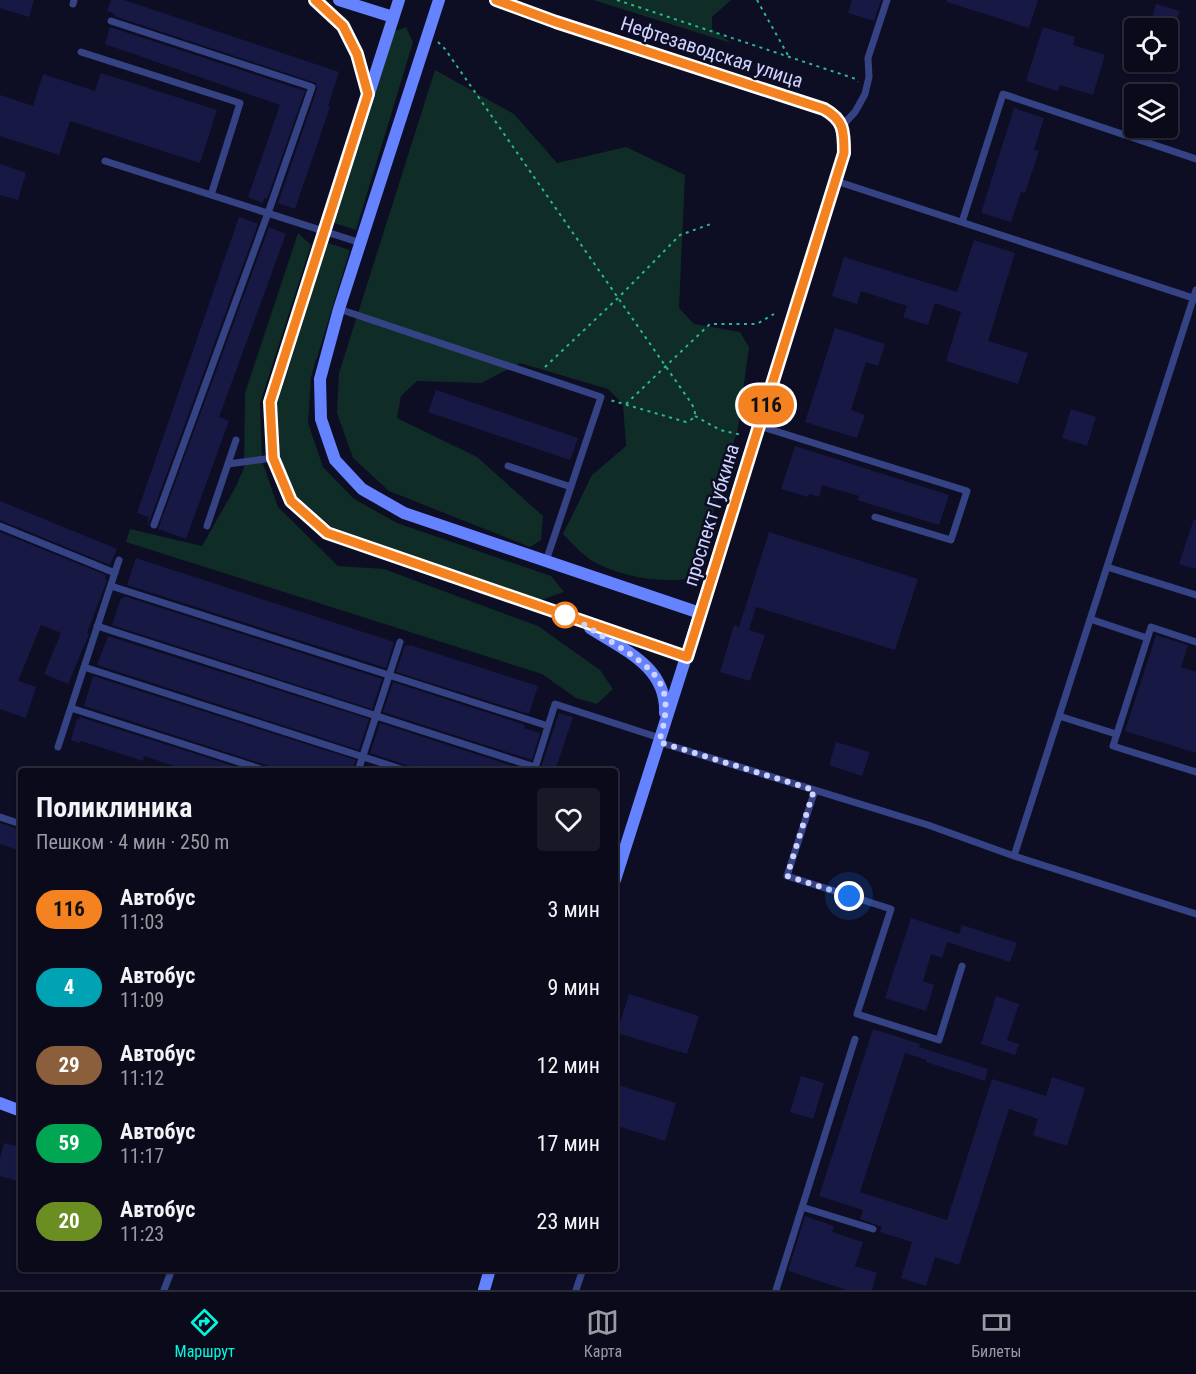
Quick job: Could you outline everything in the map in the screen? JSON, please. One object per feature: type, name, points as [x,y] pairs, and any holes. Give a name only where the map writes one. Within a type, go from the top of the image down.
[{"type":"main road","points":[[315,0],[343,26],[357,54],[368,94]]},
{"type":"main road","points":[[339,0],[393,17]]},
{"type":"main road","points":[[399,0],[270,402],[273,458],[291,501],[327,533],[687,657]]},
{"type":"main road","points":[[439,0],[339,309],[320,379],[321,419],[335,460],[362,489],[404,513],[700,613]]},
{"type":"main road","name":"проспект Губкина","points":[[618,871],[700,613]]},
{"type":"main road","points":[[574,618],[640,662],[658,678],[666,699],[661,736]]},
{"type":"main road","points":[[0,1103],[18,1110]]},
{"type":"main road","points":[[484,1290],[488,1272]]},
{"type":"street","name":"Нефтезаводская улица","points":[[496,0],[549,20],[824,109],[834,115],[842,126]]},
{"type":"street","name":"проспект Губкина","points":[[700,613],[836,181],[844,153],[842,126]]},
{"type":"lane","points":[[842,126],[855,112],[865,94],[869,77],[868,58],[887,0]]},
{"type":"lane","points":[[111,21],[312,87],[154,525]]},
{"type":"lane","points":[[81,52],[240,103],[211,195]]},
{"type":"lane","points":[[962,222],[1003,94],[1196,159]]},
{"type":"lane","points":[[105,161],[361,243]]},
{"type":"lane","points":[[836,181],[1195,298]]},
{"type":"lane","points":[[1014,856],[1196,290]]},
{"type":"lane","points":[[339,309],[601,397],[546,561]]},
{"type":"lane","points":[[757,432],[967,491],[951,540],[875,517]]},
{"type":"lane","points":[[207,526],[237,440]]},
{"type":"lane","points":[[228,464],[273,458]]},
{"type":"lane","points":[[508,466],[571,487]]},
{"type":"lane","points":[[0,526],[114,573]]},
{"type":"lane","points":[[58,747],[119,560]]},
{"type":"lane","points":[[1107,567],[1196,595]]},
{"type":"lane","points":[[111,585],[548,726]]},
{"type":"lane","points":[[1090,619],[1148,638]]},
{"type":"lane","points":[[97,626],[531,768]]},
{"type":"lane","points":[[1196,642],[1151,627],[1113,746],[1196,772]]},
{"type":"lane","points":[[359,768],[400,642]]},
{"type":"lane","points":[[84,667],[398,768]]},
{"type":"lane","points":[[534,768],[555,704],[661,736],[814,790],[928,825],[1014,856],[1196,914]]},
{"type":"lane","points":[[71,708],[258,768]]},
{"type":"lane","points":[[1059,716],[1116,734]]},
{"type":"lane","points":[[814,790],[787,876],[891,909],[857,1014],[939,1040],[962,966]]},
{"type":"lane","points":[[0,817],[18,823]]},
{"type":"lane","points":[[776,1290],[855,1039]]},
{"type":"lane","points":[[802,1207],[873,1229]]},
{"type":"lane","points":[[164,1290],[171,1272]]},
{"type":"lane","points":[[576,1290],[582,1272]]},
{"type":"path","points":[[617,0],[856,79],[865,94]]},
{"type":"path","points":[[757,0],[789,57]]},
{"type":"path","points":[[428,34],[445,49],[494,117],[536,182],[695,408],[695,416],[686,422],[601,397]]},
{"type":"path","points":[[536,376],[680,235],[711,224]]},
{"type":"path","points":[[626,404],[710,324],[757,324],[774,314]]},
{"type":"path","points":[[695,416],[720,430],[757,432]]},
{"type":"green space","points":[[593,0],[731,0],[712,17],[712,29],[731,43]]},
{"type":"green space","points":[[406,27],[413,42],[356,230],[334,223],[395,31]]},
{"type":"green space","points":[[435,70],[514,114],[557,163],[626,147],[685,175],[679,308],[694,324],[740,332],[749,347],[738,428],[694,578],[656,580],[617,572],[590,559],[563,534],[592,475],[626,446],[623,404],[608,389],[520,363],[481,383],[417,381],[401,396],[397,418],[477,457],[543,516],[541,540],[530,547],[389,491],[353,458],[337,413],[339,373]]},
{"type":"green space","points":[[298,233],[311,245],[260,403],[262,461],[278,507],[338,566],[384,569],[538,626],[600,670],[613,689],[597,704],[576,698],[542,674],[126,542],[130,529],[202,546],[235,488],[244,468],[245,393]]},
{"type":"green space","points":[[328,243],[350,250],[311,377],[308,423],[323,467],[354,499],[397,523],[551,576],[564,592],[541,600],[332,527],[294,495],[280,455],[277,404]]},
{"type":"building","points":[[0,0],[34,0],[29,17],[0,8]]},
{"type":"building","points":[[111,0],[124,0],[339,72],[328,106],[330,107],[295,209],[278,203],[317,89],[316,83],[114,16],[115,14],[107,11]]},
{"type":"building","points":[[852,0],[881,0],[874,21],[848,13]]},
{"type":"building","points":[[947,0],[1038,0],[1029,28],[947,2]]},
{"type":"building","points":[[1156,4],[1180,11],[1178,18],[1152,18]]},
{"type":"building","points":[[110,27],[305,91],[267,199],[264,198],[263,203],[248,197],[280,105],[105,44]]},
{"type":"building","points":[[1043,27],[1075,37],[1073,45],[1105,55],[1093,95],[1060,85],[1058,91],[1026,81]]},
{"type":"building","points":[[101,73],[217,110],[200,163],[70,121],[59,155],[0,136],[0,95],[33,106],[43,74],[95,91]]},
{"type":"building","points":[[1014,108],[1044,118],[1034,150],[1039,151],[1025,193],[1021,192],[1011,222],[981,213]]},
{"type":"building","points":[[0,164],[26,173],[18,200],[0,195]]},
{"type":"building","points":[[239,217],[258,224],[147,525],[149,517],[137,513]]},
{"type":"building","points":[[269,227],[286,234],[219,417],[229,421],[186,539],[158,529]]},
{"type":"building","points":[[974,240],[1015,253],[988,341],[1028,353],[1018,384],[946,361],[961,312],[935,303],[928,325],[903,317],[907,306],[861,291],[857,304],[832,296],[844,257],[957,292]]},
{"type":"building","points":[[835,328],[885,344],[878,366],[866,362],[851,410],[865,415],[857,438],[805,422]]},
{"type":"building","points":[[436,390],[578,438],[570,460],[428,412]]},
{"type":"building","points":[[1071,409],[1096,417],[1087,446],[1062,438]]},
{"type":"building","points":[[795,446],[949,495],[939,525],[857,500],[859,496],[822,485],[819,497],[809,494],[808,497],[781,489]]},
{"type":"building","points":[[0,501],[117,549],[110,565],[0,520]]},
{"type":"building","points":[[1194,519],[1196,520],[1196,569],[1179,564]]},
{"type":"building","points":[[0,532],[106,575],[107,580],[87,633],[89,634],[68,684],[44,674],[61,633],[41,625],[18,681],[36,687],[26,718],[0,709]]},
{"type":"building","points":[[769,532],[918,579],[895,650],[756,607],[749,630],[765,635],[750,681],[720,672],[734,625],[739,627]]},
{"type":"building","points":[[136,558],[394,642],[386,668],[127,585]]},
{"type":"building","points":[[124,596],[382,679],[372,709],[112,625],[121,598],[123,599]]},
{"type":"building","points":[[1156,635],[1188,645],[1181,667],[1196,672],[1196,753],[1125,731]]},
{"type":"building","points":[[108,636],[369,719],[359,750],[97,665]]},
{"type":"building","points":[[405,645],[538,686],[529,714],[396,672]]},
{"type":"building","points":[[93,676],[356,760],[353,768],[271,768],[84,706]]},
{"type":"building","points":[[393,682],[525,725],[524,728],[540,733],[532,760],[383,712]]},
{"type":"building","points":[[559,713],[573,717],[556,768],[541,768]]},
{"type":"building","points":[[80,717],[240,768],[181,768],[144,756],[143,761],[81,741],[80,743],[71,740],[77,719],[79,720]]},
{"type":"building","points":[[380,723],[519,768],[431,768],[422,765],[422,768],[411,768],[370,753]]},
{"type":"building","points":[[836,742],[870,752],[862,776],[829,765]]},
{"type":"building","points":[[0,823],[18,829],[18,850],[0,844]]},
{"type":"building","points":[[911,918],[959,934],[962,925],[1017,943],[1010,962],[947,942],[942,958],[931,954],[923,981],[934,985],[926,1011],[885,998]]},
{"type":"building","points":[[629,994],[699,1016],[687,1054],[618,1033]]},
{"type":"building","points":[[996,996],[1019,1004],[1007,1040],[1019,1044],[1015,1055],[981,1044]]},
{"type":"building","points":[[873,1029],[920,1044],[919,1047],[988,1069],[985,1081],[905,1053],[860,1192],[947,1220],[992,1079],[1046,1096],[1052,1077],[1085,1088],[1067,1146],[1033,1135],[1038,1119],[1009,1109],[959,1265],[935,1257],[926,1286],[901,1278],[912,1242],[880,1232],[882,1227],[860,1219],[863,1210],[819,1196]]},
{"type":"building","points":[[801,1076],[824,1083],[813,1119],[790,1112]]},
{"type":"building","points":[[618,1085],[676,1103],[665,1141],[618,1126]]},
{"type":"building","points":[[4,1143],[18,1146],[18,1181],[0,1176],[0,1158]]},
{"type":"building","points":[[805,1216],[834,1226],[832,1232],[863,1242],[855,1266],[877,1273],[872,1290],[847,1290],[788,1271]]},
{"type":"bus line","name":"116","points":[[315,0],[343,26],[357,54],[368,94],[270,402],[273,458],[291,501],[327,533],[687,657],[844,153],[842,126],[834,115],[824,109],[556,22],[496,0]]},
{"type":"route","points":[[565,615],[574,618],[614,644],[651,670],[658,678],[666,699],[664,727],[659,742],[814,790],[787,876],[849,896]]}]
